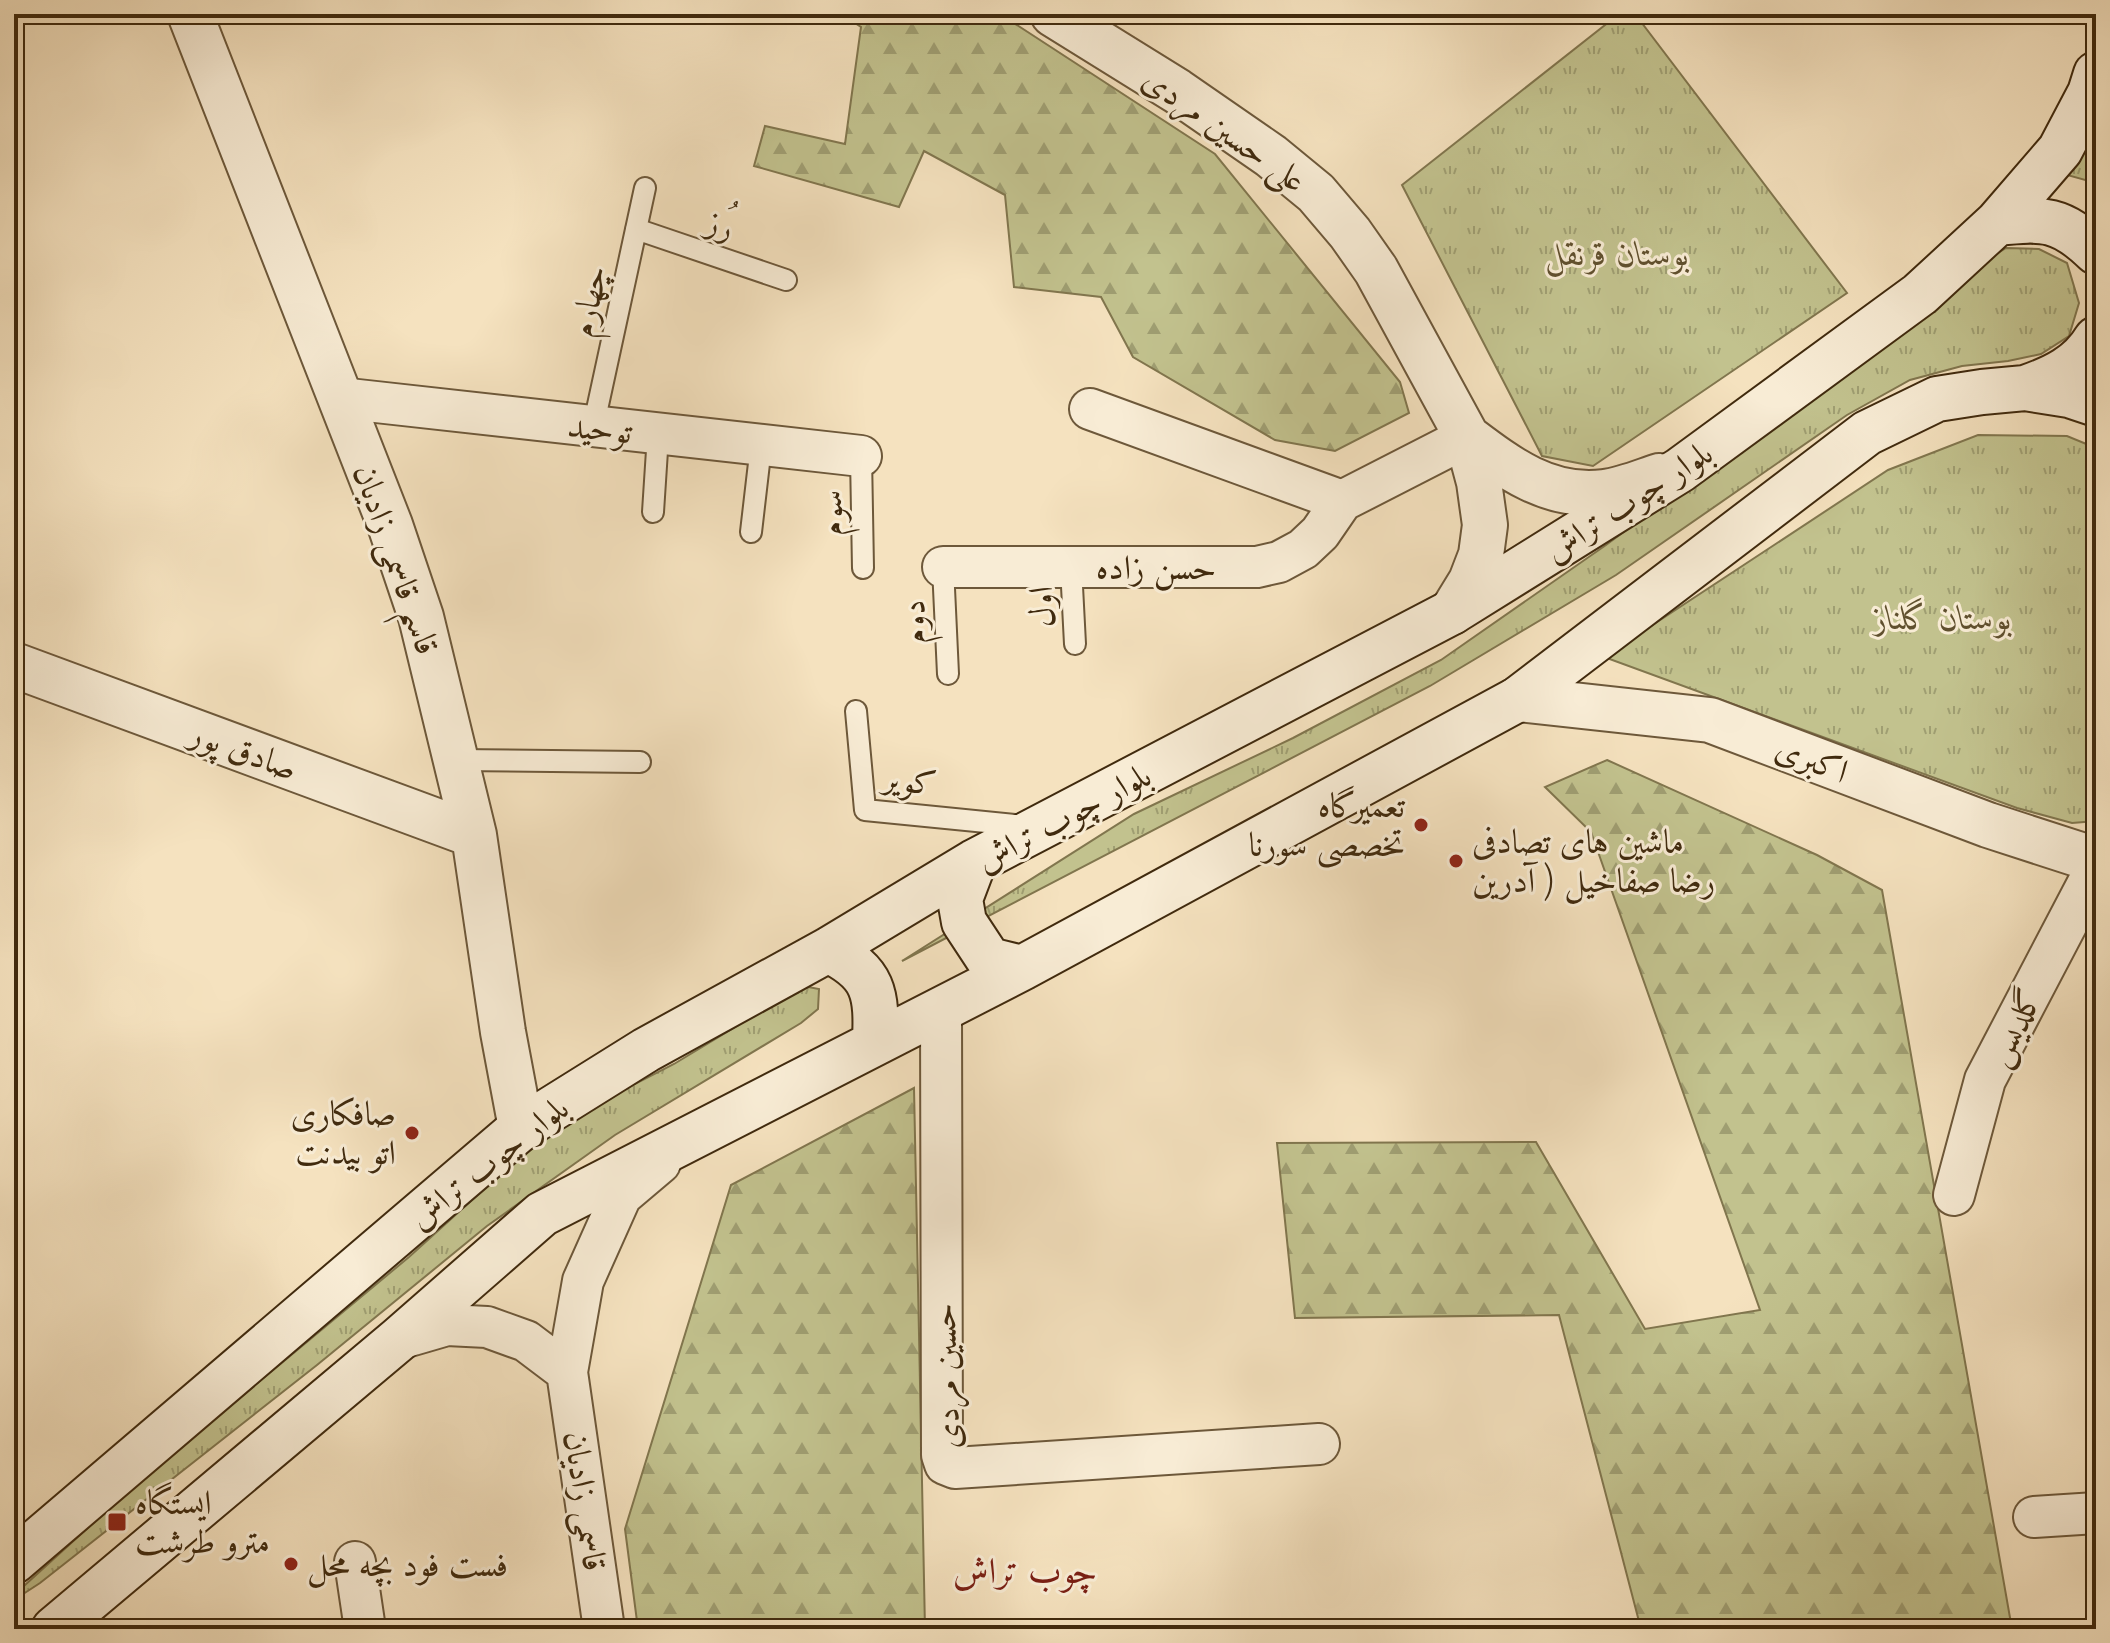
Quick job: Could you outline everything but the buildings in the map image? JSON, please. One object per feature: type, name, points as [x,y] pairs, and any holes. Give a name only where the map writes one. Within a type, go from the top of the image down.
[{"type":"main road","name":"قاسم قاسمی زادیان","points":[[190,14],[413,590],[474,835],[503,1032],[521,1128]]},
{"type":"main road","name":"علی حسین مردی","points":[[1053,14],[1177,91],[1271,156],[1316,193],[1376,270],[1467,437],[1479,482],[1485,525],[1481,555],[1471,581],[1452,612]]},
{"type":"main road","name":"بلوار چوب‌ تراش","points":[[14,1561],[521,1128],[646,1050],[828,950],[974,862],[1452,612],[1680,470],[1920,294],[1997,223],[2060,150],[2090,93],[2096,74]]},
{"type":"main road","points":[[1997,223],[2025,220],[2066,227],[2096,252]]},
{"type":"main road","points":[[54,1629],[399,1339],[542,1214],[1022,968],[1518,699],[1867,433],[1937,399],[2025,388],[2054,378],[2078,362],[2096,339]]},
{"type":"main road","points":[[2025,388],[2069,395],[2096,404]]},
{"type":"main road","name":"علی حسین مردی","points":[[1467,437],[1527,479],[1572,492],[1606,492],[1680,470]]},
{"type":"main road","name":"صادق پور","points":[[14,665],[474,835]]},
{"type":"main road","name":"اکبری","points":[[1518,699],[1710,720],[1988,825],[2096,860]]},
{"type":"main road","points":[[974,862],[960,899],[964,922],[989,960],[1022,968]]},
{"type":"main road","points":[[828,950],[853,963],[867,979],[876,1013],[875,1043]]},
{"type":"street","name":"توحید","points":[[340,398],[861,456]]},
{"type":"street","points":[[1090,409],[1342,501]]},
{"type":"street","name":"حسن زاده","points":[[943,567],[1257,567],[1279,562],[1303,549],[1320,533],[1342,501],[1467,437]]},
{"type":"street","name":"گلدیس","points":[[1954,1195],[1985,1080],[2096,868]]},
{"type":"street","name":"حسین مردی","points":[[941,1010],[942,1455],[945,1464],[955,1468],[1319,1444]]},
{"type":"street","name":"قاسمی زادیان","points":[[604,1629],[567,1372],[583,1281],[621,1196],[680,1145]]},
{"type":"street","points":[[399,1339],[447,1325],[487,1327],[526,1341],[567,1372]]},
{"type":"street","points":[[2034,1517],[2096,1513]]},
{"type":"street","points":[[355,1562],[365,1629]]},
{"type":"lane","name":"چهارم","points":[[593,428],[645,188]]},
{"type":"lane","name":"رُز","points":[[636,229],[786,280]]},
{"type":"lane","points":[[653,512],[658,435]]},
{"type":"lane","points":[[751,532],[761,446]]},
{"type":"lane","name":"سوم","points":[[861,456],[863,568]]},
{"type":"lane","name":"دوم","points":[[943,567],[948,674]]},
{"type":"lane","name":"اول","points":[[1071,567],[1075,644]]},
{"type":"lane","name":"کویر","points":[[856,711],[865,810],[1042,827]]},
{"type":"lane","points":[[456,760],[640,762]]},
{"type":"green space","points":[[841,14],[1000,14],[1215,154],[1400,382],[1409,413],[1335,451],[1275,440],[1133,357],[1101,297],[1014,287],[1005,195],[924,151],[899,207],[754,166],[765,126],[845,144],[861,27]]},
{"type":"green space","name":"بوستان قرنقل","points":[[1619,14],[1635,14],[1847,293],[1593,466],[1542,456],[1402,185]]},
{"type":"green space","points":[[2096,124],[2096,183],[2067,175]]},
{"type":"green space","points":[[2006,248],[2039,249],[2067,263],[2079,303],[2069,336],[2041,354],[1962,366],[1910,380],[1847,415],[1616,575],[1430,686],[902,961],[1134,814],[1293,738],[1441,660],[1606,545],[1842,371],[1966,273]]},
{"type":"green space","name":"بوستان گلناز","points":[[1978,435],[2067,436],[2096,448],[2096,821],[2072,823],[2017,808],[1604,657],[1888,470]]},
{"type":"green space","points":[[1607,760],[1817,855],[1882,890],[2012,1629],[1641,1629],[1559,1315],[1295,1318],[1277,1143],[1536,1142],[1645,1329],[1760,1310],[1591,832],[1545,787]]},
{"type":"green space","points":[[803,986],[819,989],[818,1009],[801,1023],[615,1135],[487,1226],[317,1365],[40,1583],[14,1600],[14,1595],[135,1485],[409,1257],[514,1162],[592,1106],[674,1064]]},
{"type":"green space","points":[[914,1088],[925,1629],[638,1629],[625,1529],[731,1185]]},
{"type":"place","name":"تعمیرگاه تخصصی سورنا","points":[[1421,825]]},
{"type":"place","name":"ماشین های تصادفی رضا صفاخیل ( آدرین","points":[[1456,861]]},
{"type":"place","name":"صافکاری اتو بیدنت","points":[[412,1133]]},
{"type":"place","name":"ایستگاه مترو طرشت","points":[[117,1522]]},
{"type":"place","name":"فست فود بچه محل","points":[[291,1564]]},
{"type":"district","name":"چوب تراش","points":[[1025,1570]]}]
